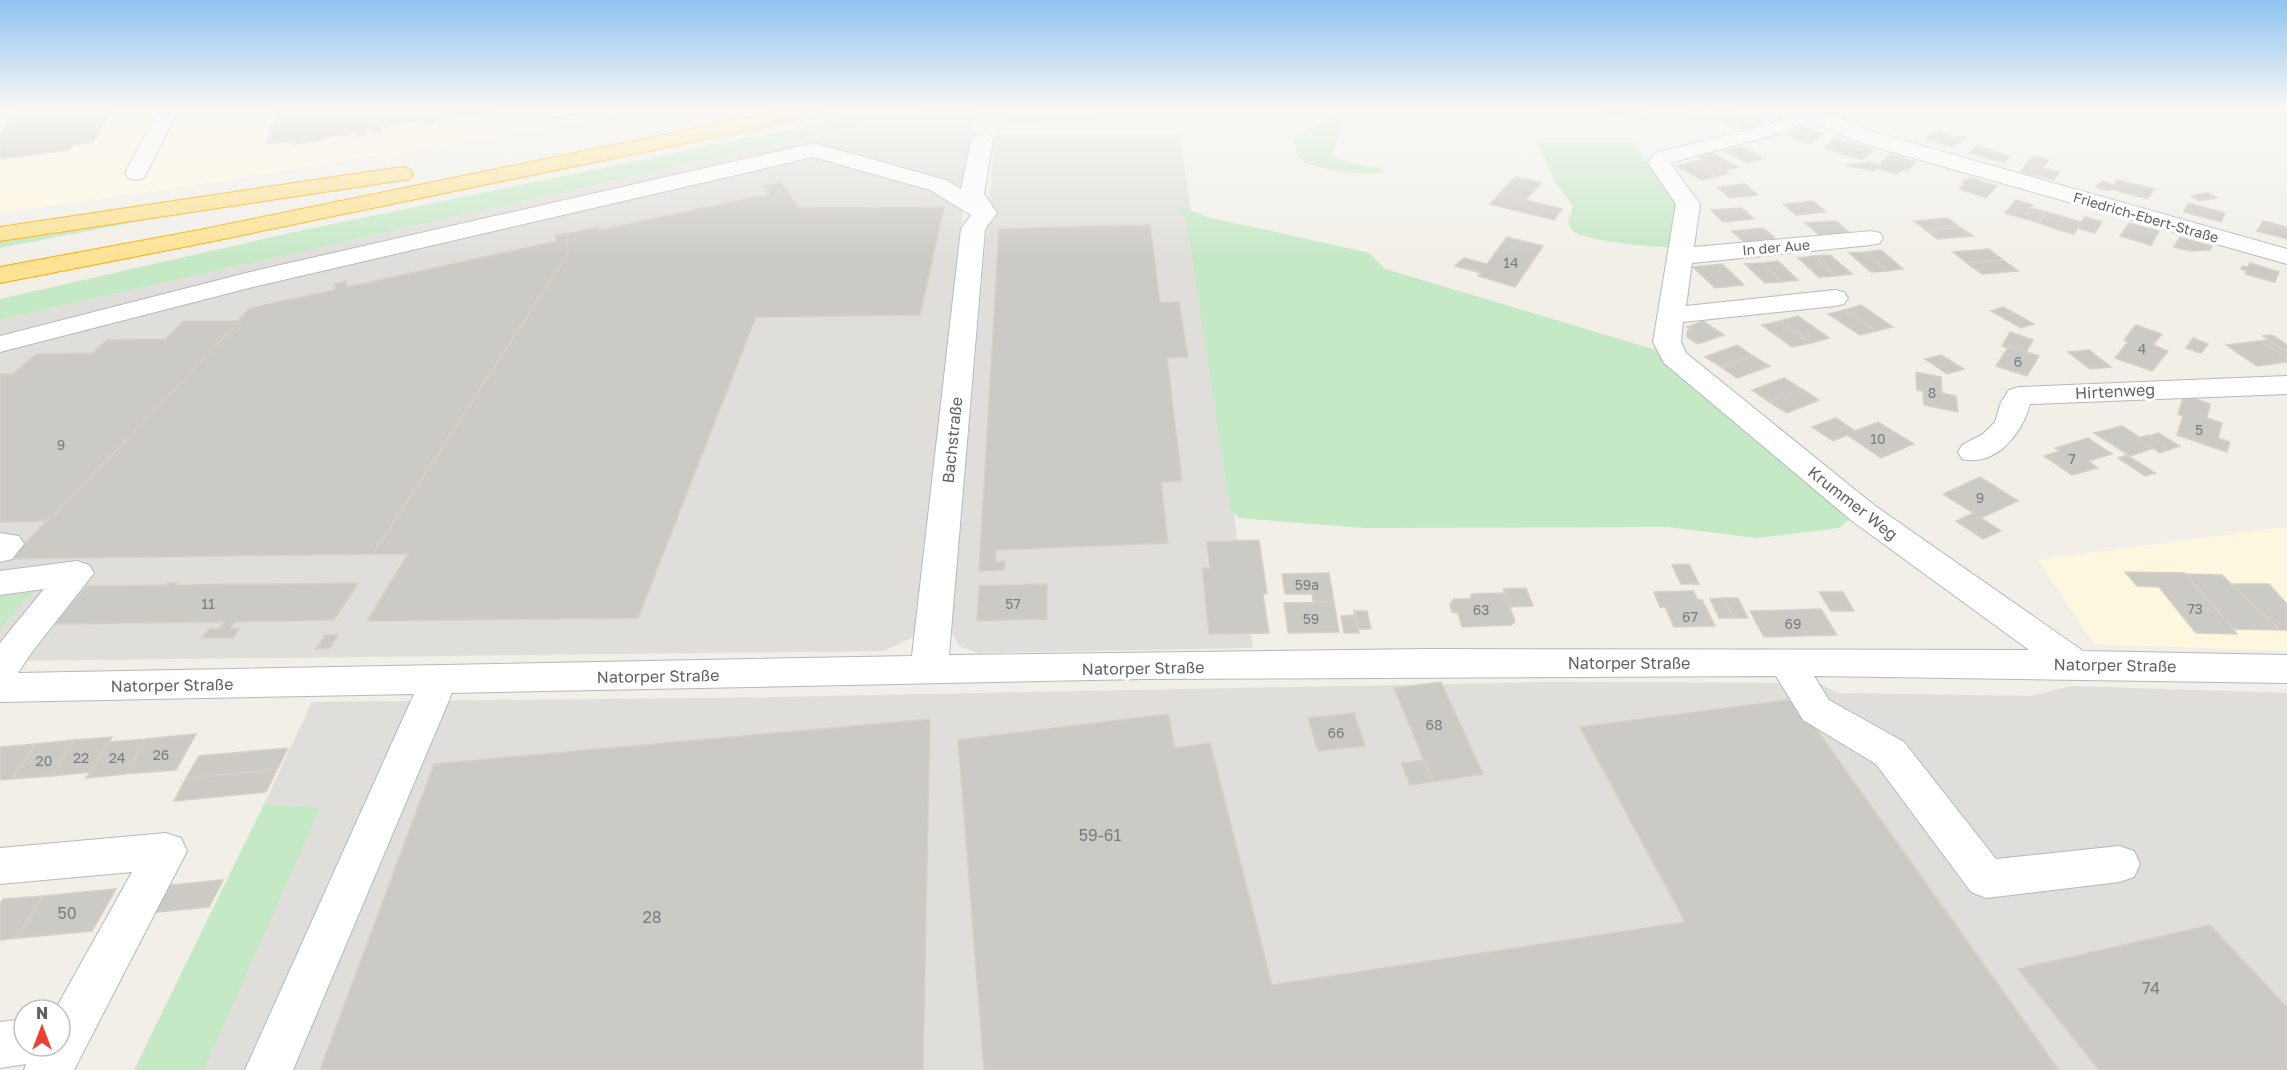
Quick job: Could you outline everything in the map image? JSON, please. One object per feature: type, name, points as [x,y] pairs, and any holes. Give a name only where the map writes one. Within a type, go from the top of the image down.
[{"type":"highway","points":[[0,257],[506,159]]},
{"type":"highway","points":[[0,275],[199,237],[578,159]]},
{"type":"highway","points":[[0,234],[490,162]]},
{"type":"highway","points":[[0,289],[115,262],[199,237]]},
{"type":"street","points":[[136,173],[143,159]]},
{"type":"street","points":[[0,344],[250,280],[775,159]]},
{"type":"street","points":[[846,159],[938,185],[985,213]]},
{"type":"street","points":[[978,159],[972,194],[985,213]]},
{"type":"street","name":"Krummer Weg","points":[[1662,159],[1659,163],[1688,204],[1682,256],[1667,342],[1674,357],[1863,513],[2074,664]]},
{"type":"street","name":"Friedrich-Ebert-Straße","points":[[1941,159],[2287,257]]},
{"type":"street","name":"Bachstraße","points":[[930,671],[973,229],[985,213]]},
{"type":"street","name":"In der Aue","points":[[1682,256],[1871,238]]},
{"type":"street","points":[[1672,315],[1835,298]]},
{"type":"street","name":"Hirtenweg","points":[[1973,452],[1995,441],[2010,422],[2019,396],[2287,385]]},
{"type":"street","points":[[0,544],[7,544],[0,551]]},
{"type":"street","points":[[0,583],[77,573],[19,643],[0,672]]},
{"type":"street","name":"Natorper Straße","points":[[0,688],[1432,663],[2074,664],[2287,669]]},
{"type":"street","points":[[1787,663],[1816,710],[1890,753],[1986,879],[2119,864]]},
{"type":"street","points":[[269,1070],[439,680]]},
{"type":"street","points":[[0,866],[166,851],[72,1008]]},
{"type":"shaded area","points":[[0,159],[356,159],[194,185],[0,213]]},
{"type":"shaded area","points":[[709,159],[969,159],[916,636],[884,651],[0,661],[0,320]]},
{"type":"shaded area","points":[[993,159],[1183,159],[1253,648],[978,653],[959,646],[951,632]]},
{"type":"shaded area","points":[[2287,527],[2287,651],[2094,644],[2038,560]]},
{"type":"shaded area","points":[[1547,682],[1817,683],[1840,693],[2031,696],[2072,686],[2287,693],[2287,1070],[204,1070],[319,808],[264,804],[312,702],[776,697]]},
{"type":"green space","points":[[646,159],[709,159],[0,320],[0,299],[299,231]]},
{"type":"green space","points":[[1301,159],[1340,159],[1358,165],[1380,168],[1384,172],[1354,173],[1304,163]]},
{"type":"green space","points":[[1545,159],[1644,159],[1678,205],[1672,247],[1605,241],[1580,235],[1573,231],[1568,222],[1573,206],[1557,185]]},
{"type":"green space","points":[[212,207],[0,248],[0,239]]},
{"type":"green space","points":[[1184,208],[1208,217],[1369,253],[1385,269],[1663,352],[1855,515],[1839,528],[1757,538],[1668,527],[1364,528],[1238,518],[1230,508],[1186,218],[1177,212],[1177,209]]},
{"type":"green space","points":[[39,585],[0,629],[0,591]]},
{"type":"green space","points":[[264,804],[320,808],[204,1070],[134,1070]]},
{"type":"building","points":[[1703,159],[1722,159],[1738,167],[1725,171]]},
{"type":"building","points":[[1703,159],[1729,173],[1716,177],[1690,163]]},
{"type":"building","points":[[1739,159],[1762,159],[1747,163]]},
{"type":"building","points":[[1885,159],[1906,159],[1916,162],[1907,171],[1902,170],[1898,174],[1876,168]]},
{"type":"building","points":[[1990,159],[2007,159],[2004,163]]},
{"type":"building","points":[[2030,159],[2049,160],[2043,168],[2027,163]]},
{"type":"building","points":[[1870,162],[1880,165],[1874,171],[1846,165]]},
{"type":"building","points":[[1690,163],[1716,177],[1702,180],[1676,166]]},
{"type":"building","points":[[2027,163],[2059,172],[2054,180],[2020,172]]},
{"type":"building","points":[[1515,177],[1541,183],[1526,200],[1499,194]]},
{"type":"building","points":[[1971,177],[1997,186],[1986,198],[1959,189],[1965,183],[1962,182]]},
{"type":"building","points":[[2117,180],[2154,189],[2148,199],[2111,189]]},
{"type":"building","points":[[2102,181],[2114,185],[2109,191],[2096,187]]},
{"type":"building","points":[[781,182],[799,208],[944,207],[920,315],[756,317],[638,618],[367,621],[408,554],[373,554],[568,253],[566,234],[599,227],[601,230],[769,194],[764,186]]},
{"type":"building","points":[[1745,184],[1758,195],[1730,198],[1717,187]]},
{"type":"building","points":[[2207,193],[2217,198],[2200,201],[2191,196]]},
{"type":"building","points":[[1499,194],[1562,209],[1554,220],[1490,204]]},
{"type":"building","points":[[2016,200],[2033,205],[2022,218],[2005,213]]},
{"type":"building","points":[[1813,201],[1826,212],[1796,215],[1783,204]]},
{"type":"building","points":[[2188,203],[2225,213],[2221,222],[2184,212]]},
{"type":"building","points":[[1742,208],[1754,219],[1723,222],[1711,210]]},
{"type":"building","points":[[2031,208],[2047,212],[2039,223],[2022,218]]},
{"type":"building","points":[[2047,212],[2064,217],[2056,229],[2039,223]]},
{"type":"building","points":[[2064,217],[2081,222],[2074,234],[2056,229]]},
{"type":"building","points":[[2085,217],[2102,222],[2095,233],[2077,228]]},
{"type":"building","points":[[1948,218],[1961,228],[1926,230],[1914,221]]},
{"type":"building","points":[[1836,221],[1850,233],[1819,235],[1805,223]]},
{"type":"building","points":[[2263,221],[2287,227],[2287,239],[2257,231]]},
{"type":"building","points":[[2129,223],[2159,231],[2151,245],[2120,236]]},
{"type":"building","points":[[1150,225],[1160,303],[1179,302],[1188,357],[1167,358],[1182,481],[1161,482],[1168,543],[996,550],[995,562],[1005,561],[1004,570],[979,571],[999,229]]},
{"type":"building","points":[[1763,228],[1777,240],[1745,243],[1732,231]]},
{"type":"building","points":[[1961,228],[1973,236],[1937,239],[1926,230]]},
{"type":"building","points":[[566,233],[568,253],[373,554],[10,559],[250,308],[335,290],[335,284],[346,281],[347,287],[557,241],[555,235]]},
{"type":"building","points":[[1507,237],[1543,246],[1515,287],[1478,276],[1481,273],[1455,266],[1464,258],[1487,264]]},
{"type":"building","points":[[2180,237],[2212,246],[2210,250],[2190,251],[2174,247]]},
{"type":"building","points":[[1989,249],[2003,260],[1967,263],[1953,252]]},
{"type":"building","points":[[1881,250],[1903,269],[1887,271],[1865,252]]},
{"type":"building","points":[[1865,252],[1887,271],[1871,272],[1849,253]]},
{"type":"building","points":[[1830,255],[1852,274],[1835,276],[1814,256]]},
{"type":"building","points":[[1814,256],[1835,276],[1819,277],[1798,258]]},
{"type":"building","points":[[2003,260],[2018,271],[1982,274],[1967,263]]},
{"type":"building","points":[[1778,261],[1798,280],[1782,282],[1762,263]]},
{"type":"building","points":[[1762,263],[1782,282],[1765,283],[1745,264]]},
{"type":"building","points":[[2250,263],[2279,272],[2275,282],[2245,274],[2247,271],[2241,269],[2242,266],[2248,267]]},
{"type":"building","points":[[1722,264],[1744,285],[1715,288],[1693,267]]},
{"type":"building","points":[[1861,305],[1893,327],[1876,331],[1844,310]]},
{"type":"building","points":[[2003,307],[2034,324],[2021,328],[1991,311]]},
{"type":"building","points":[[1844,310],[1876,331],[1860,335],[1828,314]]},
{"type":"building","points":[[1798,316],[1829,338],[1811,343],[1780,321]]},
{"type":"building","points":[[184,321],[240,321],[54,515],[45,521],[0,522],[0,374],[13,374],[36,354],[92,353],[107,340],[165,339]]},
{"type":"building","points":[[1703,321],[1724,335],[1698,344],[1687,337],[1687,331],[1692,330],[1687,327]]},
{"type":"building","points":[[1780,321],[1811,343],[1792,347],[1762,325]]},
{"type":"building","points":[[2136,325],[2162,334],[2153,345],[2168,351],[2152,371],[2115,358],[2128,342],[2124,340]]},
{"type":"building","points":[[2010,332],[2033,340],[2026,352],[2002,346]]},
{"type":"building","points":[[2272,335],[2287,345],[2287,352],[2263,336]]},
{"type":"building","points":[[2193,338],[2208,344],[2201,353],[2186,348]]},
{"type":"building","points":[[2268,340],[2287,352],[2287,358],[2260,341]]},
{"type":"building","points":[[2260,341],[2287,358],[2287,362],[2257,366],[2226,345]]},
{"type":"building","points":[[1737,345],[1753,356],[1721,367],[1705,357]]},
{"type":"building","points":[[2009,346],[2039,356],[2027,376],[1996,366]]},
{"type":"building","points":[[2089,350],[2111,367],[2090,369],[2068,352]]},
{"type":"building","points":[[1941,355],[1964,369],[1947,374],[1925,359]]},
{"type":"building","points":[[1753,356],[1770,366],[1737,378],[1721,367]]},
{"type":"building","points":[[1916,372],[1941,377],[1942,393],[1956,396],[1958,412],[1924,405],[1923,391],[1917,390]]},
{"type":"building","points":[[1784,378],[1802,389],[1769,402],[1752,390]]},
{"type":"building","points":[[1802,389],[1819,400],[1787,413],[1769,402]]},
{"type":"building","points":[[2184,395],[2210,404],[2207,418],[2222,423],[2218,438],[2230,442],[2227,452],[2177,435],[2183,416],[2178,414]]},
{"type":"building","points":[[1836,418],[1855,431],[1878,422],[1914,444],[1881,458],[1847,435],[1833,441],[1812,427]]},
{"type":"building","points":[[2122,426],[2154,448],[2130,456],[2094,433]]},
{"type":"building","points":[[2158,433],[2180,446],[2168,450],[2149,436]]},
{"type":"building","points":[[2148,435],[2168,450],[2160,453],[2139,438]]},
{"type":"building","points":[[2088,438],[2112,454],[2088,461],[2098,468],[2072,475],[2044,456],[2060,451],[2055,448]]},
{"type":"building","points":[[2127,455],[2155,473],[2145,476],[2118,458]]},
{"type":"building","points":[[1980,477],[2018,501],[1981,518],[1943,494]]},
{"type":"building","points":[[1973,513],[2001,531],[1983,539],[1956,521]]},
{"type":"building","points":[[1259,540],[1267,593],[1263,594],[1269,633],[1209,634],[1202,568],[1210,568],[1207,542]]},
{"type":"building","points":[[1689,564],[1699,584],[1681,584],[1672,565]]},
{"type":"building","points":[[2125,572],[2185,573],[2237,634],[2196,633],[2159,587],[2137,586]]},
{"type":"building","points":[[1329,573],[1334,602],[1314,603],[1312,594],[1285,594],[1282,574]]},
{"type":"building","points":[[2186,574],[2222,575],[2280,630],[2233,629]]},
{"type":"building","points":[[178,583],[176,585],[358,583],[334,620],[235,622],[230,629],[239,629],[233,638],[202,638],[209,629],[218,629],[224,622],[53,624],[87,586],[166,585]]},
{"type":"building","points":[[1047,584],[1047,619],[977,621],[979,586]]},
{"type":"building","points":[[2231,584],[2269,584],[2287,604],[2287,630],[2280,630]]},
{"type":"building","points":[[1526,588],[1533,606],[1510,607],[1503,589]]},
{"type":"building","points":[[1693,591],[1698,600],[1702,600],[1715,626],[1674,627],[1665,607],[1660,607],[1654,592]]},
{"type":"building","points":[[1819,592],[1843,592],[1854,611],[1831,611]]},
{"type":"building","points":[[1505,593],[1515,622],[1511,625],[1462,627],[1458,613],[1452,612],[1450,604],[1454,599],[1470,599],[1472,594]]},
{"type":"building","points":[[1724,598],[1733,618],[1719,618],[1710,599]]},
{"type":"building","points":[[1724,598],[1738,598],[1748,618],[1733,618]]},
{"type":"building","points":[[1334,602],[1339,632],[1288,633],[1284,603]]},
{"type":"building","points":[[1821,609],[1837,635],[1764,637],[1750,611]]},
{"type":"building","points":[[1354,611],[1367,611],[1371,629],[1358,629]]},
{"type":"building","points":[[1355,615],[1359,633],[1344,633],[1341,616]]},
{"type":"building","points":[[325,635],[338,635],[330,648],[316,649]]},
{"type":"building","points":[[1441,682],[1483,774],[1433,782],[1394,688]]},
{"type":"building","points":[[1795,699],[2059,1070],[984,1070],[958,740],[1168,714],[1175,748],[1210,743],[1272,985],[1685,922],[1580,727]]},
{"type":"building","points":[[1354,713],[1365,746],[1318,751],[1308,718]]},
{"type":"building","points":[[930,719],[923,1070],[320,1070],[434,764]]},
{"type":"building","points":[[196,734],[176,770],[125,774],[146,739]]},
{"type":"building","points":[[112,737],[90,772],[51,776],[74,740]]},
{"type":"building","points":[[146,739],[125,774],[86,778],[109,742]]},
{"type":"building","points":[[74,740],[51,776],[12,779],[36,744]]},
{"type":"building","points":[[36,744],[12,779],[0,780],[0,747]]},
{"type":"building","points":[[288,748],[277,770],[186,778],[199,756]]},
{"type":"building","points":[[1423,760],[1433,782],[1410,785],[1401,763]]},
{"type":"building","points":[[277,770],[266,792],[174,801],[186,778]]},
{"type":"building","points":[[223,880],[209,907],[147,913],[161,886]]},
{"type":"building","points":[[116,889],[92,931],[17,938],[43,896]]},
{"type":"building","points":[[43,896],[17,938],[0,940],[0,904],[3,899]]},
{"type":"building","points":[[2210,925],[2287,1007],[2287,1070],[2099,1070],[2018,969]]}]
